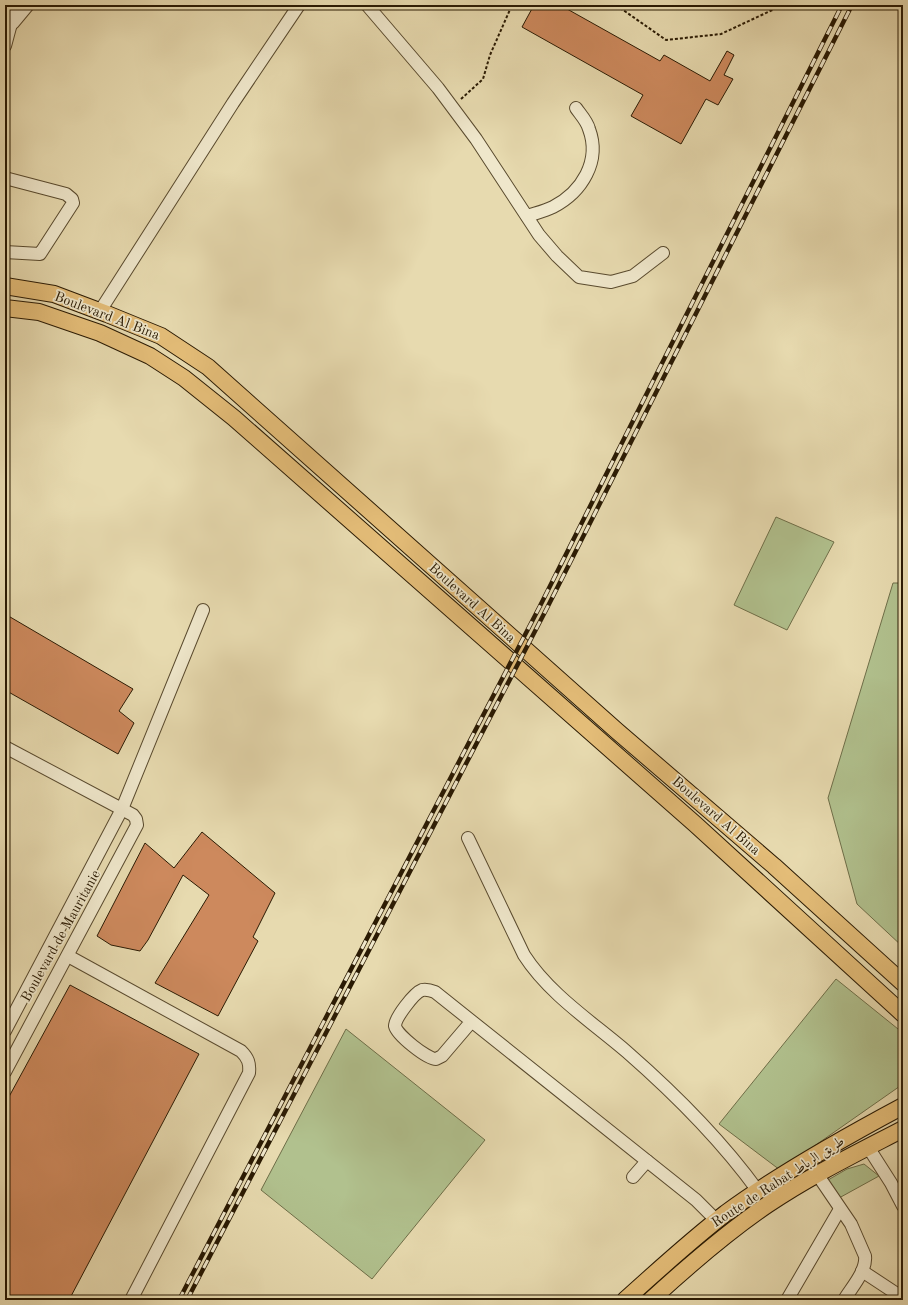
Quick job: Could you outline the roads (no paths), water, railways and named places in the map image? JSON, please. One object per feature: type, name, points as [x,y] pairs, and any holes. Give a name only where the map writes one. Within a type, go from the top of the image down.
[{"type":"main road","name":"Boulevard Al Bina","points":[[5,286],[54,294],[100,311],[161,336],[208,367],[569,689],[774,866],[903,983]]},
{"type":"main road","name":"Boulevard Al Bina","points":[[5,308],[39,312],[100,333],[150,356],[184,378],[234,418],[695,824],[891,1003]]},
{"type":"main road","points":[[891,1003],[903,1014]]},
{"type":"main road","points":[[891,1003],[903,1019]]},
{"type":"main road","name":"Route de Rabat طريق الرباط","points":[[625,1300],[717,1221],[758,1191],[901,1105]]},
{"type":"main road","name":"Route de Rabat طريق الرباط","points":[[652,1300],[703,1254],[768,1205],[817,1174],[903,1129]]},
{"type":"main road","points":[[758,1191],[768,1205]]},
{"type":"street","points":[[5,46],[16,5]]},
{"type":"street","points":[[10,27],[28,5]]},
{"type":"street","points":[[100,311],[233,104],[299,5]]},
{"type":"street","points":[[367,5],[438,88],[539,235],[557,256],[579,276],[611,282],[633,276],[663,253]]},
{"type":"street","points":[[527,216],[554,206],[574,191],[588,175],[594,150],[589,128],[576,108]]},
{"type":"street","points":[[5,178],[66,194],[72,198],[73,203],[40,254],[5,252]]},
{"type":"street","points":[[5,747],[127,812],[203,610]]},
{"type":"street","name":"Boulevard de Mauritanie","points":[[5,1032],[127,812],[136,819],[137,828],[5,1072]]},
{"type":"street","points":[[468,838],[521,949],[533,969],[547,984],[628,1053],[668,1090],[734,1160],[758,1191]]},
{"type":"street","points":[[68,956],[241,1051],[249,1061],[250,1066],[249,1073],[131,1300]]},
{"type":"street","points":[[471,1022],[442,1056],[436,1059],[426,1056],[397,1033],[395,1026],[397,1018],[416,994],[428,989],[434,992],[696,1200],[717,1221]]},
{"type":"street","points":[[868,1147],[891,1183],[903,1206]]},
{"type":"street","points":[[633,1177],[647,1161]]},
{"type":"street","points":[[817,1174],[863,1247],[866,1261],[862,1272],[844,1300]]},
{"type":"street","points":[[787,1300],[840,1209]]},
{"type":"street","points":[[862,1272],[903,1298]]},
{"type":"railway","points":[[179,1300],[540,606],[842,5]]},
{"type":"railway","points":[[187,1300],[546,610],[852,5]]}]
